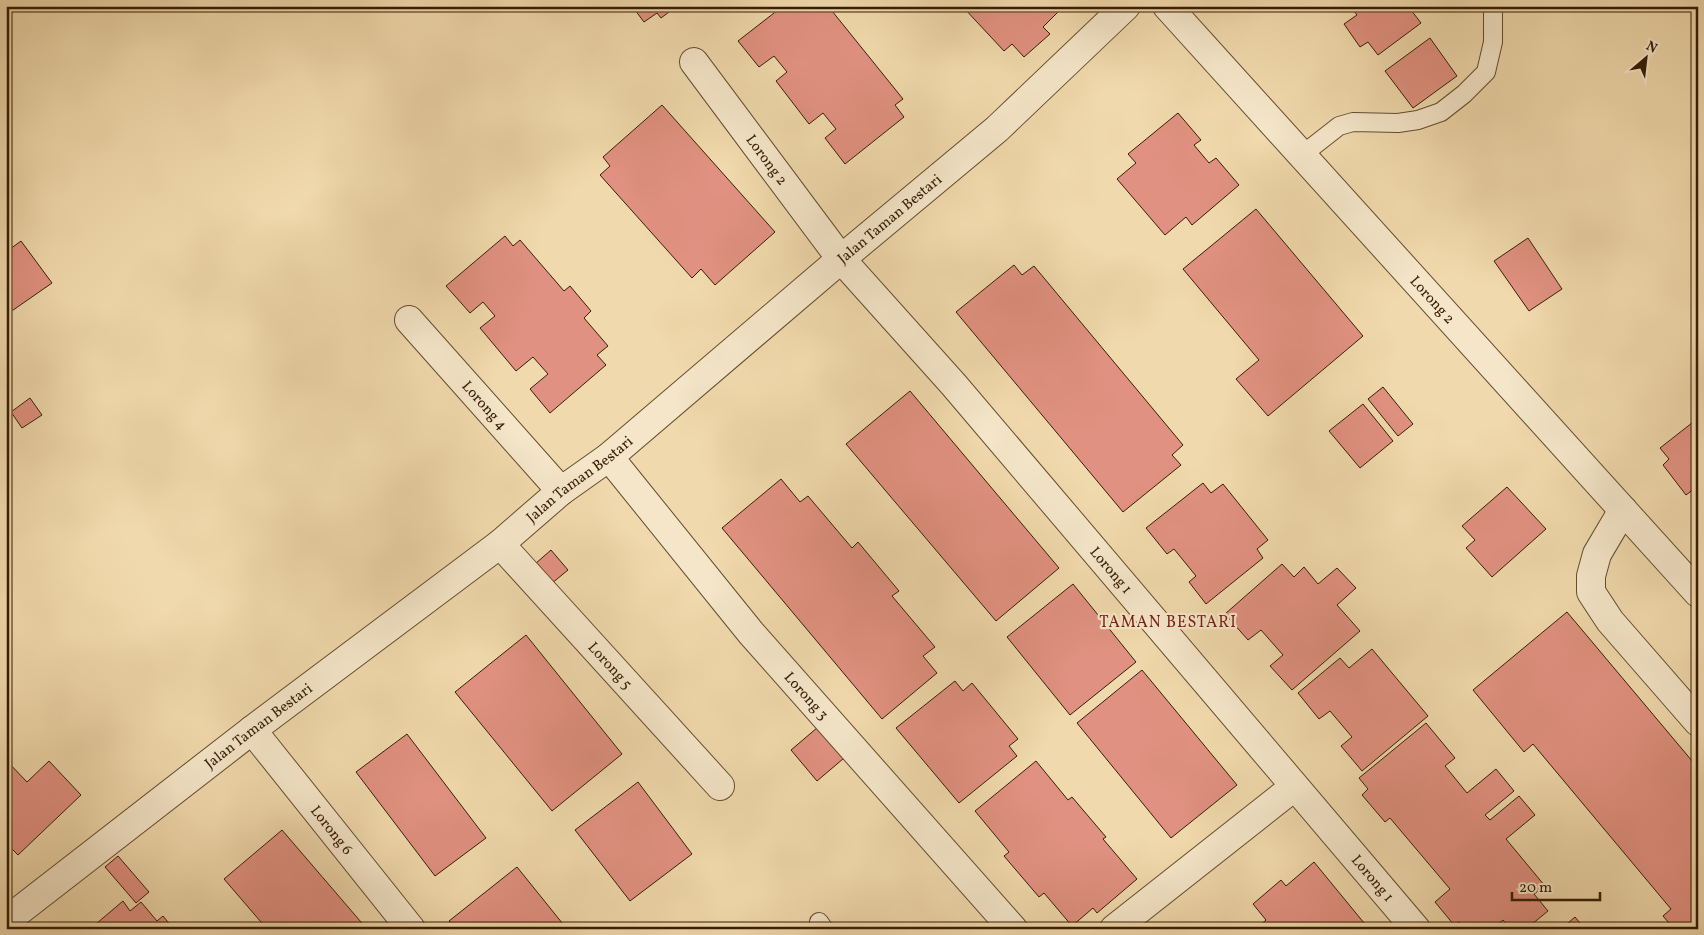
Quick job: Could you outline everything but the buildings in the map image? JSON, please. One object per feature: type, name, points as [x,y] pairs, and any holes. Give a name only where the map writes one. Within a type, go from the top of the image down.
[{"type":"street","name":"Jalan Taman Bestari","points":[[6,921],[252,730],[500,544],[561,491],[609,457],[997,129],[1126,6]]},
{"type":"street","name":"Lorong 2","points":[[1167,6],[1698,593]]},
{"type":"street","name":"Lorong 2","points":[[694,62],[841,259]]},
{"type":"street","name":"Lorong 1","points":[[841,259],[954,385],[1416,929]]},
{"type":"street","name":"Lorong 4","points":[[409,320],[561,491]]},
{"type":"street","name":"Lorong 3","points":[[609,457],[751,633],[1013,929]]},
{"type":"street","points":[[1622,510],[1597,554],[1591,576],[1591,592],[1610,621],[1698,722]]},
{"type":"street","name":"Lorong 5","points":[[500,544],[720,786]]},
{"type":"street","name":"Lorong 6","points":[[252,730],[411,929]]},
{"type":"street","points":[[1114,929],[1294,787]]},
{"type":"lane","points":[[1302,154],[1339,126],[1353,122],[1398,124],[1418,120],[1441,112],[1464,94],[1486,72],[1493,42],[1493,6]]},
{"type":"district","name":"TAMAN BESTARI","points":[[1168,621]]}]
